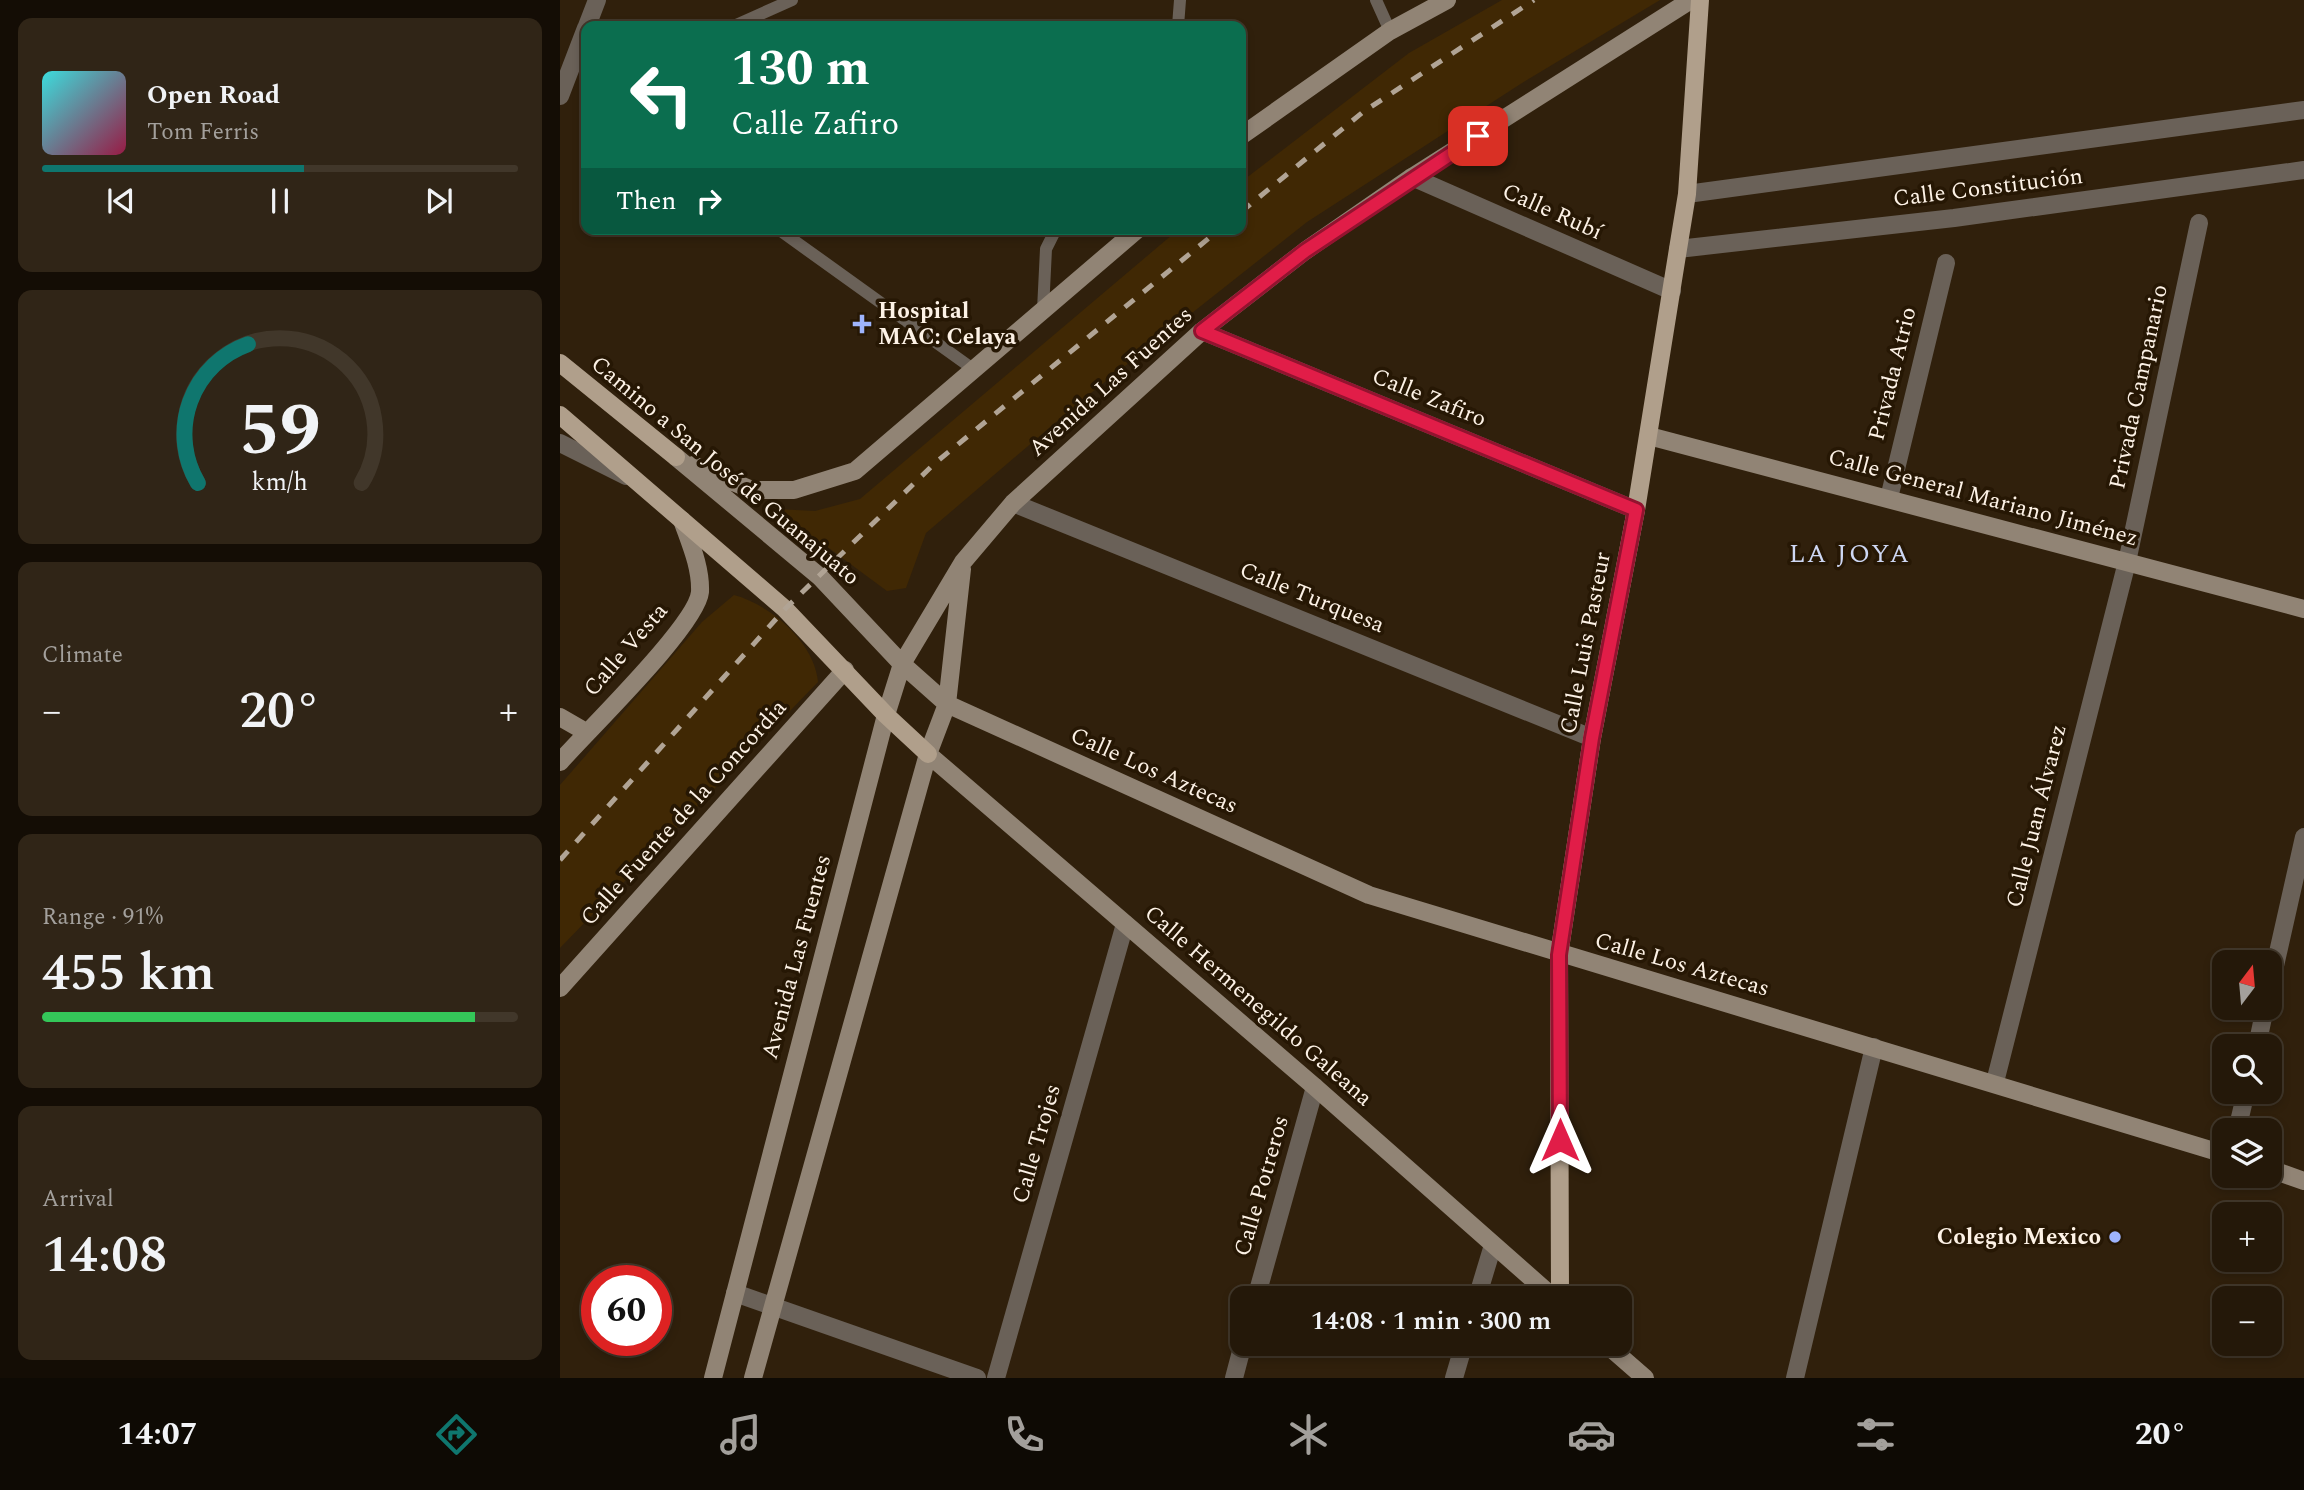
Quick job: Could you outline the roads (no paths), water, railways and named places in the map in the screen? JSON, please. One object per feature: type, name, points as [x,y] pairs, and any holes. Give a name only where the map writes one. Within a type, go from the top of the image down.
[{"type":"main road","points":[[1246,132],[1390,31],[1447,0]]},
{"type":"main road","name":"Avenida Las Fuentes","points":[[713,1378],[886,715],[902,664],[963,562],[1013,503],[1202,331],[1305,251],[1412,177],[1691,0]]},
{"type":"main road","name":"Calle Luis Pasteur","points":[[1560,1286],[1559,955],[1592,738],[1636,510],[1672,291],[1686,194],[1700,0]]},
{"type":"main road","points":[[676,457],[752,490],[793,490],[855,471],[1131,235]]},
{"type":"main road","name":"Camino a San José de Guanajuato","points":[[560,363],[820,577],[902,664],[947,704]]},
{"type":"main road","points":[[560,415],[785,609],[886,715],[928,754]]},
{"type":"main road","name":"Calle General Mariano Jiménez","points":[[1649,436],[2304,609]]},
{"type":"main road","name":"Calle Vesta","points":[[560,762],[685,625],[700,595],[696,561],[682,520]]},
{"type":"main road","points":[[753,1378],[928,754],[947,704],[963,562]]},
{"type":"main road","name":"Calle Fuente de la Concordia","points":[[560,988],[845,670]]},
{"type":"main road","name":"Calle Los Aztecas","points":[[947,704],[1369,895],[1559,955],[1994,1082],[2212,1150]]},
{"type":"main road","points":[[560,718],[586,732]]},
{"type":"main road","name":"Calle Hermenegildo Galeana","points":[[928,754],[1315,1087],[1540,1286]]},
{"type":"main road","points":[[2282,1173],[2304,1181]]},
{"type":"main road","points":[[1620,1356],[1645,1378]]},
{"type":"street","points":[[589,21],[597,0]]},
{"type":"street","points":[[560,96],[581,42]]},
{"type":"street","name":"Calle Constitución","points":[[1686,194],[2304,110]]},
{"type":"street","name":"Calle Constitución","points":[[1678,249],[1954,218],[2304,170]]},
{"type":"street","name":"Calle Rubí","points":[[1412,177],[1672,291]]},
{"type":"street","name":"Privada Campanario","points":[[2127,562],[2199,223]]},
{"type":"street","name":"Privada Atrio","points":[[1889,498],[1946,263]]},
{"type":"street","name":"Calle Zafiro","points":[[1202,331],[1636,510]]},
{"type":"street","points":[[560,443],[638,482]]},
{"type":"street","name":"Calle Turquesa","points":[[1013,503],[1592,738]]},
{"type":"street","name":"Calle Juan Álvarez","points":[[1994,1082],[2127,562]]},
{"type":"street","points":[[2279,950],[2304,837]]},
{"type":"street","name":"Calle Trojes","points":[[996,1378],[1125,924]]},
{"type":"street","points":[[1795,1378],[1874,1047]]},
{"type":"street","name":"Calle Potreros","points":[[1259,1286],[1315,1087]]},
{"type":"street","points":[[1481,1286],[1493,1245]]},
{"type":"street","points":[[735,1293],[977,1378]]},
{"type":"street","points":[[1234,1378],[1240,1356]]},
{"type":"street","points":[[1454,1378],[1460,1356]]},
{"type":"lane","points":[[745,21],[792,0]]},
{"type":"lane","points":[[1178,21],[1180,0]]},
{"type":"lane","points":[[1376,0],[1390,31]]},
{"type":"lane","points":[[786,235],[973,369]]},
{"type":"lane","points":[[1043,310],[1046,249],[1053,235]]},
{"type":"railway","points":[[1246,208],[1363,112],[1534,0]]},
{"type":"railway","points":[[560,860],[785,609],[934,464],[1213,235]]},
{"type":"place","name":"Hospital MAC: Celaya","points":[[862,324]]},
{"type":"place","name":"Colegio Mexico","points":[[2115,1237]]},
{"type":"district","name":"LA JOYA","points":[[1850,554]]}]
